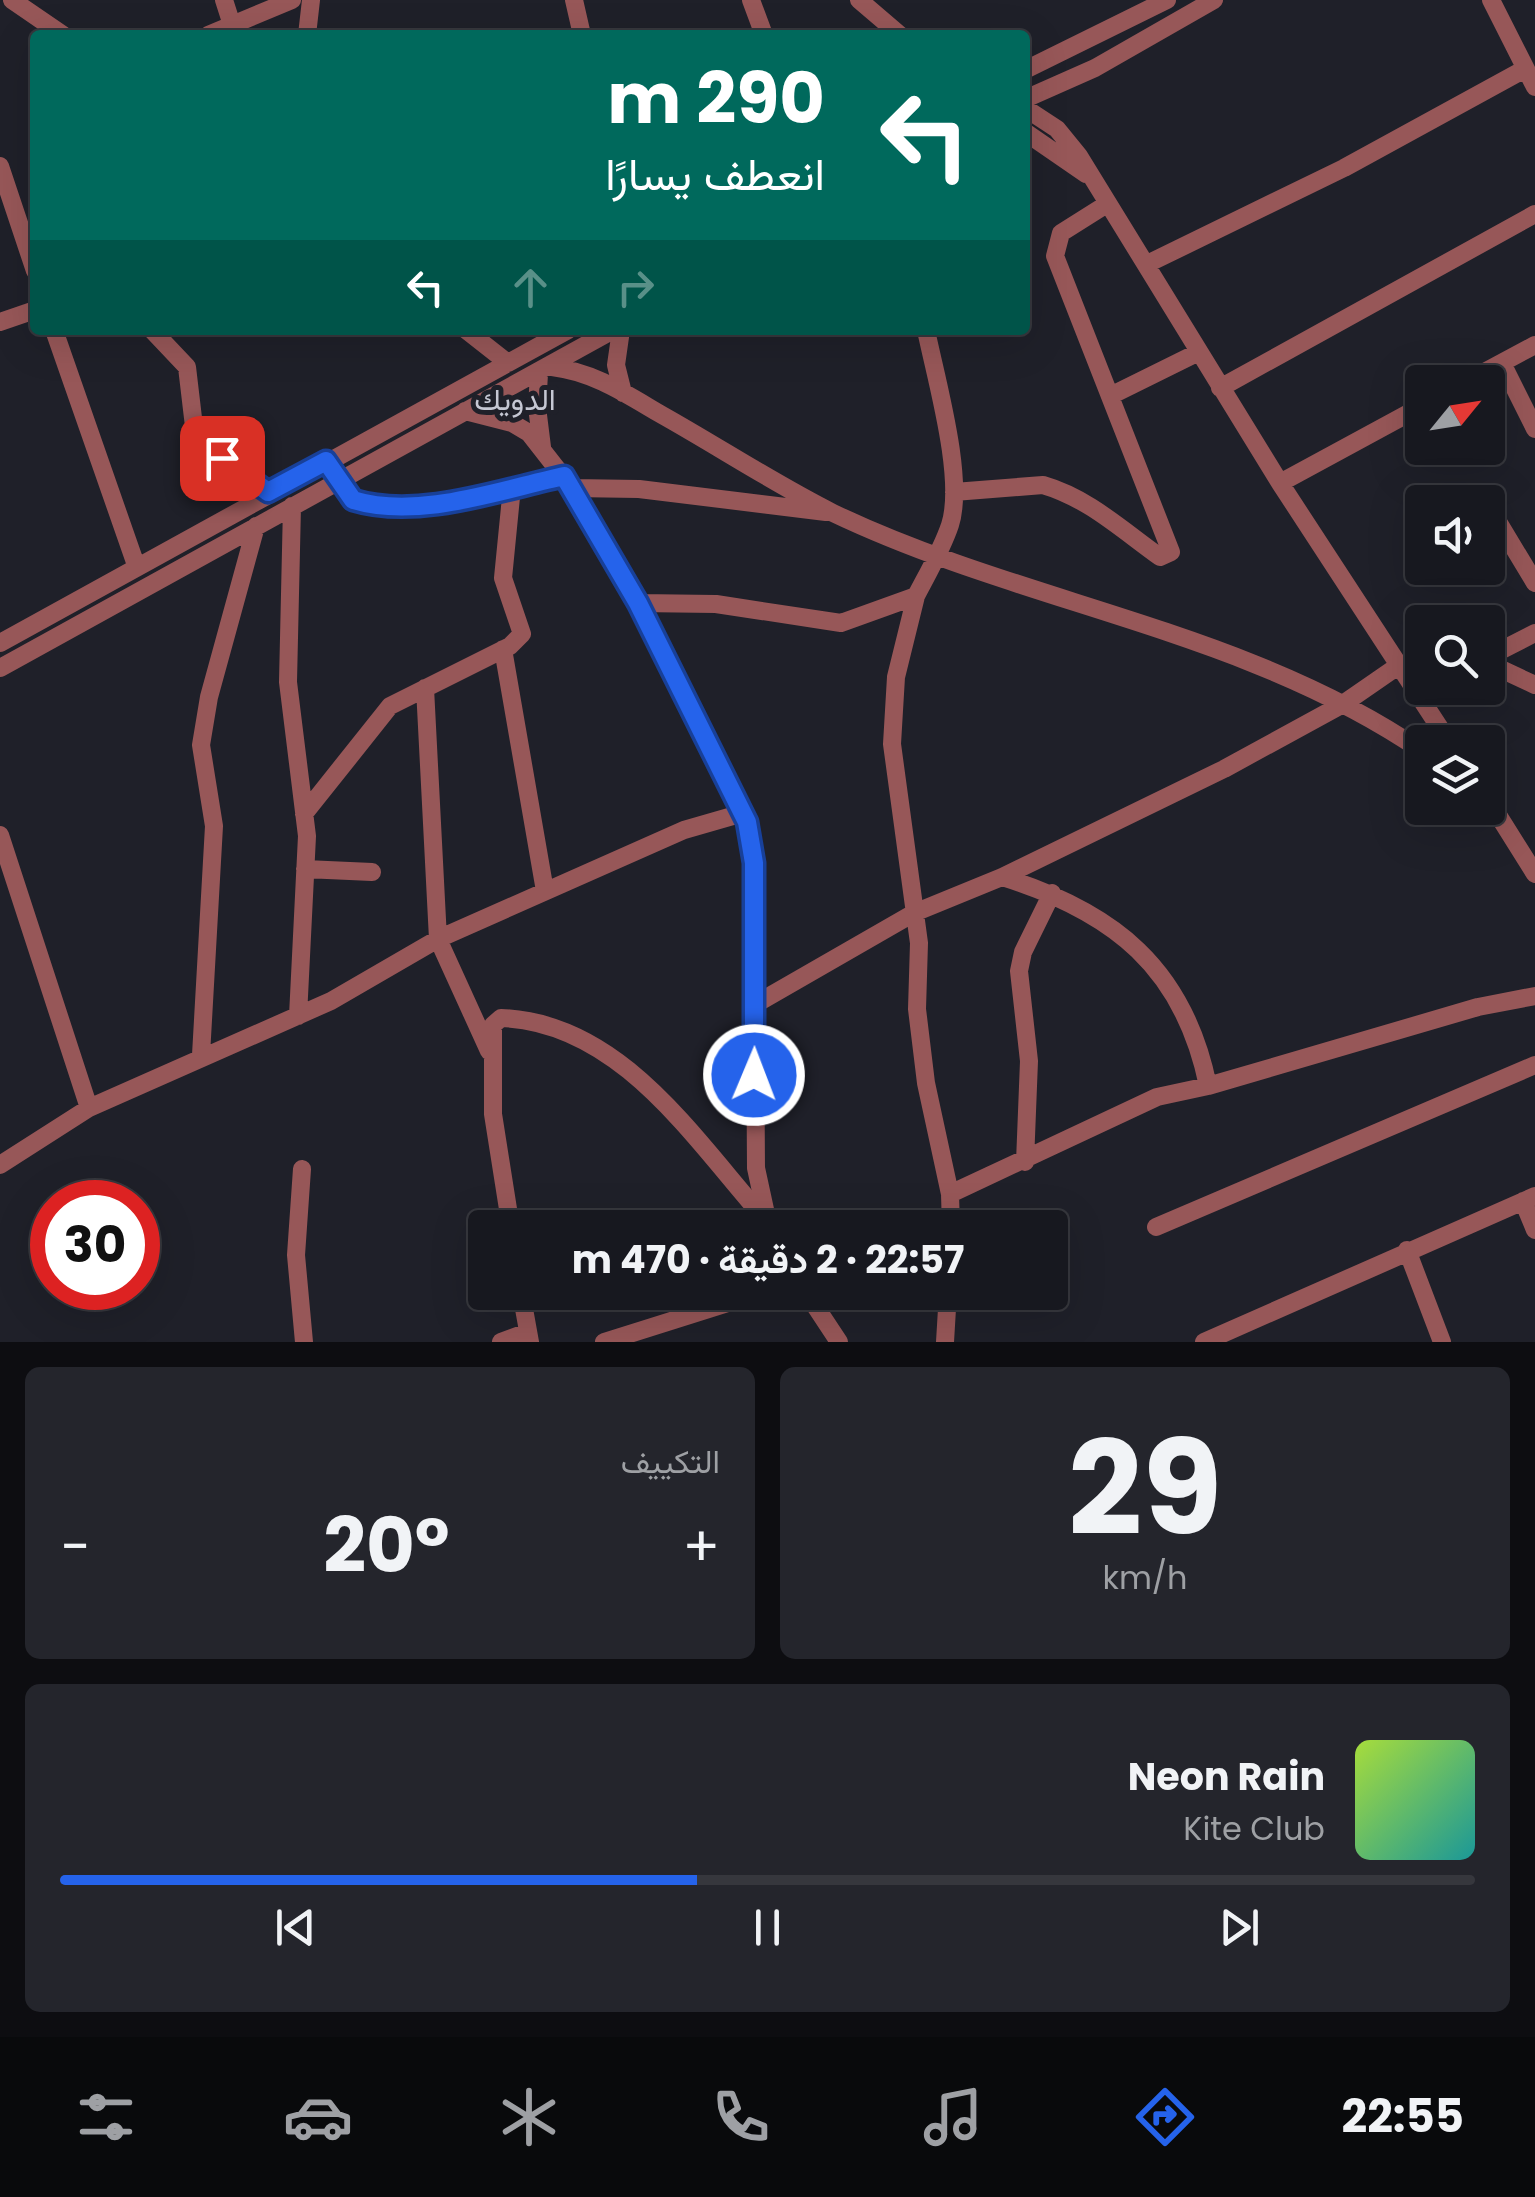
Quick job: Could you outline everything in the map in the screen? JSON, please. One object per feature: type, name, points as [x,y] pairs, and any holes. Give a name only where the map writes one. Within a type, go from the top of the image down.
[{"type":"street","points":[[12,0],[56,30]]},
{"type":"street","points":[[224,0],[232,25]]},
{"type":"street","points":[[220,30],[292,0]]},
{"type":"street","points":[[308,30],[311,0]]},
{"type":"street","points":[[574,0],[581,30]]},
{"type":"street","points":[[752,0],[762,30]]},
{"type":"street","points":[[859,0],[894,30]]},
{"type":"street","points":[[1030,68],[1167,0]]},
{"type":"street","points":[[1030,97],[1095,68],[1214,0]]},
{"type":"street","points":[[1491,0],[1535,86]]},
{"type":"street","points":[[1146,264],[1344,168],[1525,69]]},
{"type":"street","points":[[1030,111],[1057,129],[1079,156],[1220,388],[1405,673]]},
{"type":"street","points":[[1030,135],[1087,174]]},
{"type":"street","points":[[1,170],[30,256]]},
{"type":"street","points":[[954,492],[1043,485],[1106,516],[1160,557],[1168,556],[1169,542],[1055,256],[1061,233],[1107,204]]},
{"type":"street","points":[[1220,388],[1535,214]]},
{"type":"street","points":[[0,322],[30,312]]},
{"type":"street","points":[[56,335],[136,565]]},
{"type":"street","points":[[157,335],[187,368],[191,424],[199,440],[268,492]]},
{"type":"street","points":[[472,335],[508,363]]},
{"type":"street","points":[[0,644],[268,492],[559,335]]},
{"type":"street","points":[[0,668],[604,335]]},
{"type":"street","points":[[620,335],[616,365],[623,393]]},
{"type":"street","points":[[927,335],[954,492],[950,526],[916,596],[900,652],[892,715],[899,815],[914,912],[923,1064],[951,1210]]},
{"type":"street","points":[[1498,365],[1535,344]]},
{"type":"street","points":[[1112,395],[1198,352]]},
{"type":"street","points":[[1502,363],[1535,429]]},
{"type":"street","points":[[545,370],[590,375],[833,513],[937,554],[1214,645],[1343,704],[1405,741]]},
{"type":"street","points":[[542,447],[536,407],[545,370]]},
{"type":"street","points":[[465,411],[512,423],[542,447],[568,482],[638,603],[743,813],[754,863],[756,1168],[764,1210]]},
{"type":"street","points":[[1280,483],[1405,415]]},
{"type":"street","points":[[326,461],[338,482],[357,502],[391,505],[568,482],[833,513]]},
{"type":"street","points":[[304,814],[384,712],[503,649],[522,630],[503,578],[512,487]]},
{"type":"street","points":[[292,506],[288,682],[304,814],[305,869],[298,1016]]},
{"type":"street","points":[[201,1055],[214,826],[201,744],[208,696],[256,526]]},
{"type":"street","points":[[1505,533],[1535,583]]},
{"type":"street","points":[[638,603],[716,604],[841,623],[916,596]]},
{"type":"street","points":[[1505,650],[1535,633]]},
{"type":"street","points":[[503,649],[545,891]]},
{"type":"street","points":[[754,1005],[914,912],[1002,877],[1224,769],[1343,704],[1398,666]]},
{"type":"street","points":[[1505,669],[1535,685]]},
{"type":"street","points":[[425,688],[438,939],[492,1057]]},
{"type":"street","points":[[0,1165],[89,1108],[201,1055],[298,1016],[438,939],[684,830],[743,813]]},
{"type":"street","points":[[1504,825],[1535,874]]},
{"type":"street","points":[[0,836],[89,1108]]},
{"type":"street","points":[[305,869],[372,872]]},
{"type":"street","points":[[1002,877],[1052,893],[1106,923],[1163,976],[1192,1025],[1208,1086]]},
{"type":"street","points":[[1025,1162],[1029,1061],[1019,971],[1022,952],[1052,893]]},
{"type":"street","points":[[950,1194],[1025,1162],[1131,1108],[1478,1007],[1535,996]]},
{"type":"street","points":[[508,1210],[492,1114],[493,1024],[501,1018],[586,1038],[650,1090],[755,1210]]},
{"type":"street","points":[[1156,1227],[1535,1064]]},
{"type":"street","points":[[302,1169],[296,1255],[304,1342]]},
{"type":"street","points":[[1204,1342],[1232,1337],[1408,1250],[1529,1199],[1535,1230]]},
{"type":"street","points":[[1408,1250],[1442,1342]]},
{"type":"street","points":[[502,1342],[529,1337],[524,1310]]},
{"type":"street","points":[[604,1342],[705,1310]]},
{"type":"street","points":[[818,1310],[839,1342]]},
{"type":"street","points":[[945,1342],[947,1310]]},
{"type":"district","name":"الدويك","points":[[515,400]]},
{"type":"route","points":[[222,458],[268,492],[326,461],[353,500],[391,505],[460,498],[564,476],[638,603],[747,822],[754,863],[754,1075]]}]
